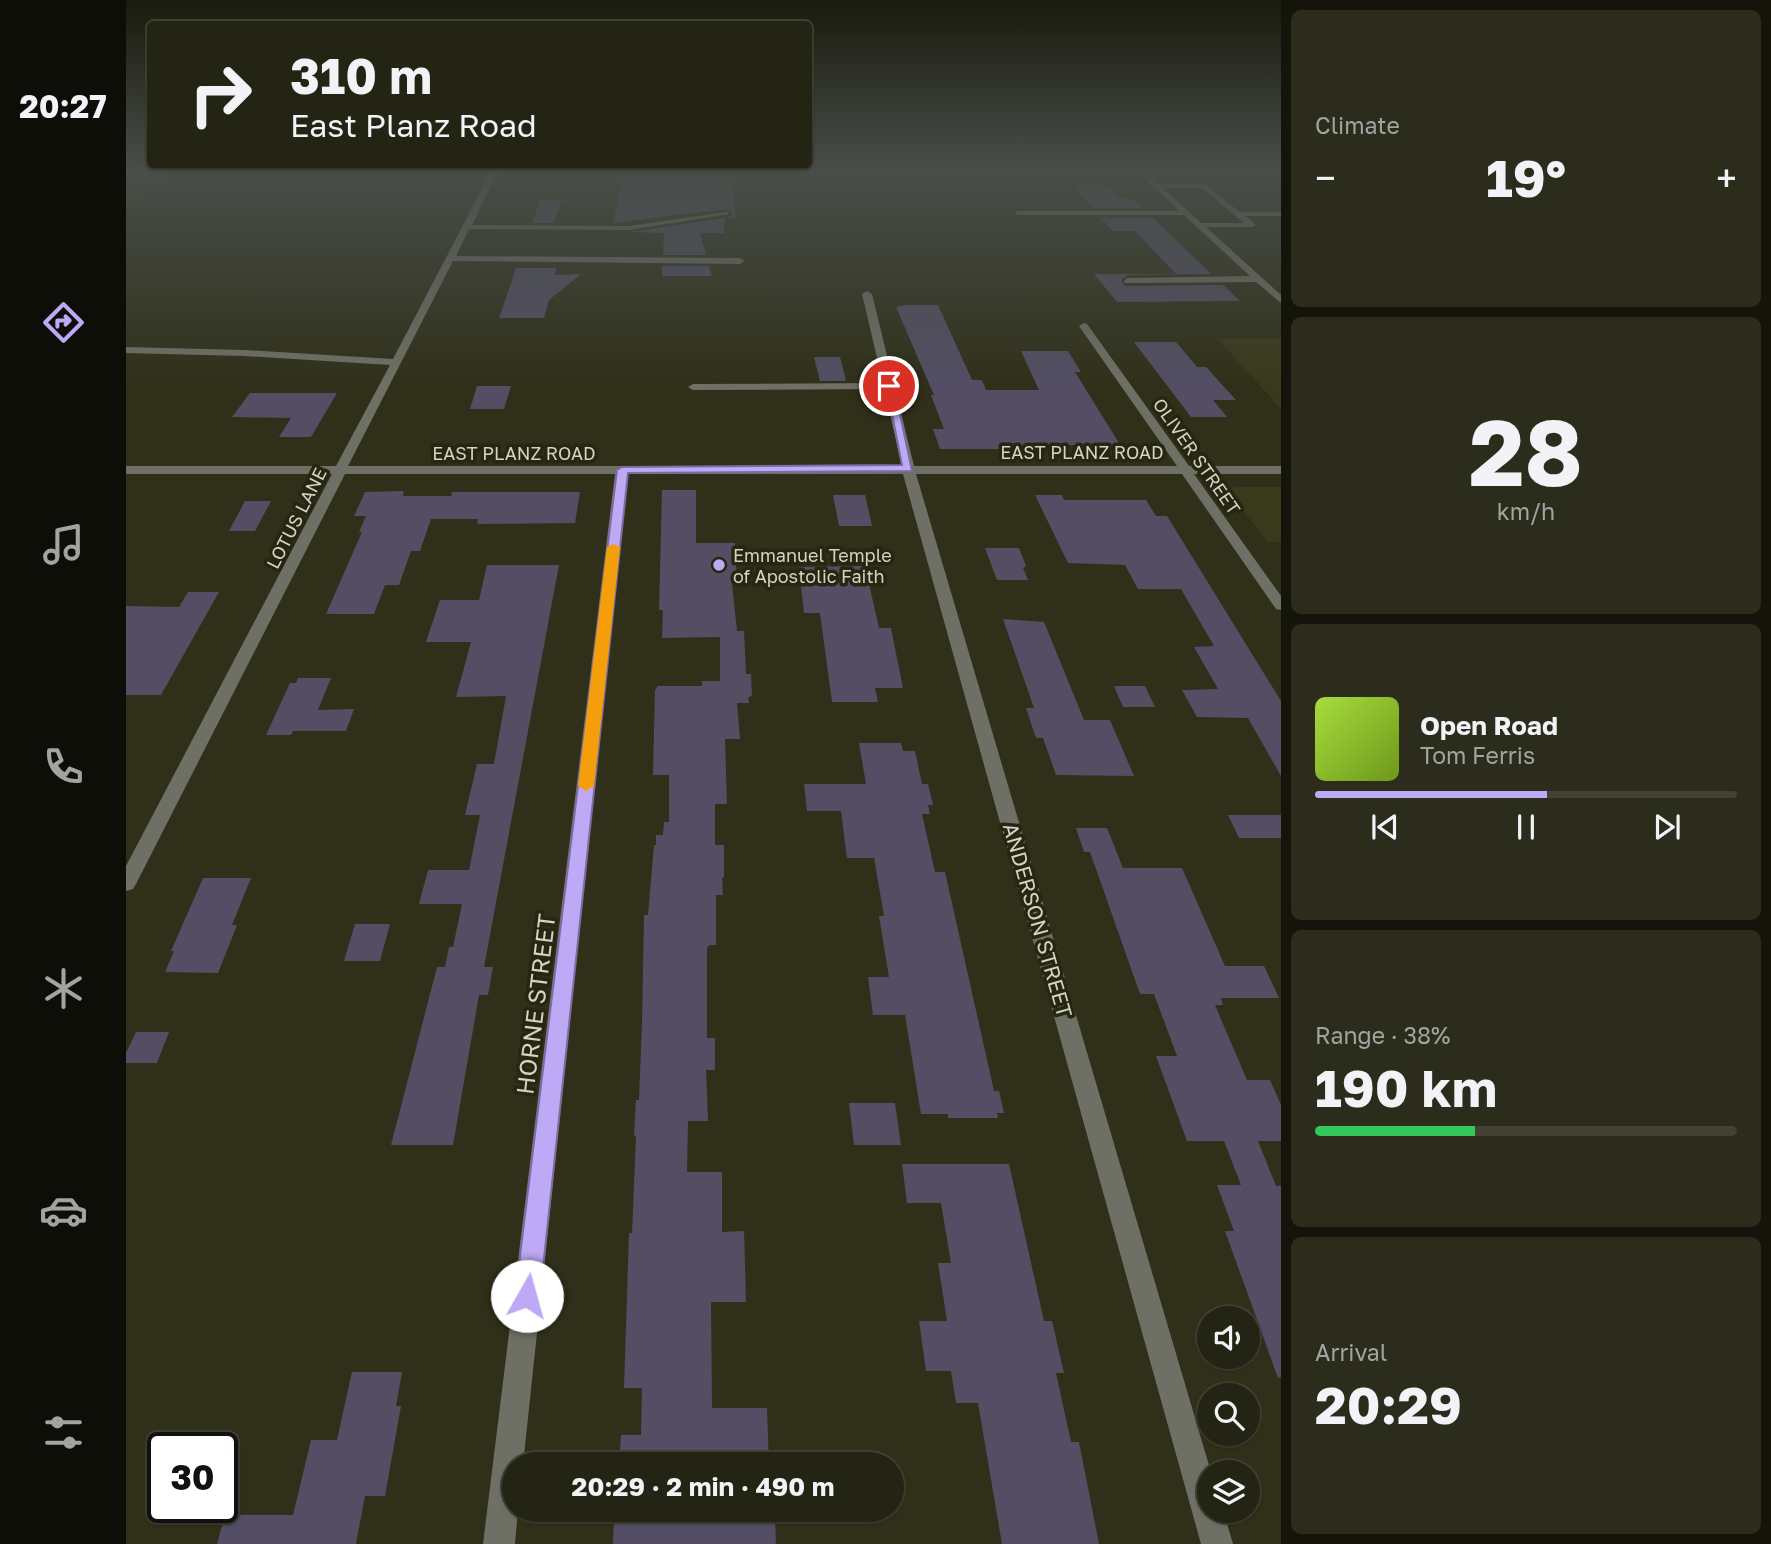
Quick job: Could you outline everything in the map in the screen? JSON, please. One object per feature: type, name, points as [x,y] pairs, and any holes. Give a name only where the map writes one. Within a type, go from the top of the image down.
[{"type":"street","name":"LOTUS LANE","points":[[126,884],[459,240]]},
{"type":"street","points":[[1216,240],[1281,299]]},
{"type":"street","points":[[450,258],[740,261]]},
{"type":"street","points":[[1128,281],[1259,279]]},
{"type":"street","name":"ANDERSON STREET","points":[[867,294],[908,468],[1217,1544]]},
{"type":"street","name":"OLIVER STREET","points":[[1084,326],[1281,606]]},
{"type":"street","points":[[126,351],[244,353],[396,362]]},
{"type":"street","points":[[693,387],[889,386]]},
{"type":"street","name":"EAST PLANZ ROAD","points":[[126,470],[1281,470]]},
{"type":"street","name":"HORNE STREET","points":[[499,1544],[622,470]]},
{"type":"shaded area","points":[[1218,339],[1281,339],[1281,409]]},
{"type":"shaded area","points":[[1236,487],[1281,487],[1281,542],[1267,542],[1231,494]]},
{"type":"building","points":[[664,240],[702,240],[706,255],[663,255]]},
{"type":"building","points":[[1144,240],[1176,240],[1211,274],[1128,275],[1121,280],[1125,286],[1223,285],[1240,301],[1117,302],[1094,274],[1176,274]]},
{"type":"building","points":[[662,266],[709,266],[712,276],[662,276]]},
{"type":"building","points":[[516,268],[556,268],[555,275],[581,274],[549,300],[544,318],[499,318]]},
{"type":"building","points":[[938,305],[972,380],[982,380],[986,390],[1039,390],[1021,351],[1068,351],[1081,372],[1075,372],[1122,448],[1095,448],[1093,445],[1021,445],[999,446],[1000,449],[940,449],[933,429],[944,429],[931,395],[934,395],[896,307]]},
{"type":"building","points":[[1134,342],[1176,342],[1197,367],[1206,367],[1236,400],[1213,400],[1227,417],[1191,417]]},
{"type":"building","points":[[814,357],[840,357],[846,381],[820,381]]},
{"type":"building","points":[[477,386],[511,386],[504,409],[470,409]]},
{"type":"building","points":[[250,393],[337,393],[311,437],[279,437],[291,418],[232,417]]},
{"type":"building","points":[[662,490],[696,490],[696,543],[735,543],[737,584],[732,584],[737,631],[744,631],[746,674],[751,674],[752,695],[748,698],[749,703],[737,703],[740,739],[725,739],[727,804],[715,804],[715,845],[724,845],[724,877],[723,895],[716,895],[716,945],[709,945],[707,948],[707,1038],[715,1038],[715,1070],[706,1070],[708,1121],[688,1121],[687,1172],[722,1172],[722,1232],[744,1231],[746,1302],[711,1302],[712,1408],[767,1408],[769,1452],[620,1452],[621,1435],[641,1435],[642,1388],[624,1388],[634,1136],[636,1100],[639,1100],[644,915],[648,915],[656,835],[663,835],[664,822],[669,822],[669,775],[653,775],[655,690],[658,686],[702,686],[702,681],[720,681],[720,637],[662,638],[663,610],[659,610]]},
{"type":"building","points":[[404,491],[403,496],[451,496],[452,492],[580,492],[575,523],[477,524],[478,519],[431,519],[420,551],[411,551],[399,585],[385,585],[374,614],[326,614],[362,532],[359,532],[366,516],[354,516],[365,492]]},
{"type":"building","points":[[833,495],[865,495],[872,526],[839,526]]},
{"type":"building","points":[[1035,495],[1062,495],[1064,500],[1146,500],[1156,516],[1167,516],[1281,701],[1281,776],[1248,718],[1197,717],[1182,690],[1218,689],[1194,647],[1214,646],[1181,589],[1138,589],[1125,565],[1068,563]]},
{"type":"building","points":[[245,501],[271,501],[255,531],[229,531]]},
{"type":"building","points":[[985,548],[1019,548],[1028,580],[997,580]]},
{"type":"building","points":[[487,565],[559,565],[484,967],[493,967],[488,995],[479,995],[453,1145],[391,1145],[437,967],[445,967],[449,947],[453,947],[462,904],[419,904],[428,870],[469,870],[480,815],[465,815],[477,764],[494,764],[506,696],[456,697],[471,642],[426,642],[440,600],[479,600]]},
{"type":"building","points":[[865,566],[879,628],[891,628],[903,688],[875,688],[878,702],[832,702],[820,613],[804,613],[799,567]]},
{"type":"building","points":[[188,592],[219,592],[161,695],[126,695],[126,606],[179,607]]},
{"type":"building","points":[[1003,619],[1044,622],[1084,720],[1110,720],[1134,776],[1056,775],[1043,738],[1036,738],[1026,708],[1034,708]]},
{"type":"building","points":[[298,678],[331,678],[318,710],[354,709],[346,731],[293,731],[291,735],[266,735],[290,683],[296,683]]},
{"type":"building","points":[[1114,686],[1145,686],[1155,707],[1123,707]]},
{"type":"building","points":[[859,743],[901,743],[903,751],[915,751],[922,784],[928,784],[933,805],[928,805],[930,814],[922,814],[935,872],[945,872],[994,1091],[999,1091],[1004,1113],[997,1113],[998,1118],[948,1118],[948,1114],[921,1114],[905,1015],[873,1015],[868,977],[889,977],[879,916],[884,916],[874,858],[847,858],[841,811],[807,811],[804,784],[866,784]]},
{"type":"building","points":[[1228,815],[1281,815],[1281,838],[1239,838]]},
{"type":"building","points":[[1076,828],[1107,828],[1123,868],[1182,868],[1225,966],[1264,966],[1279,998],[1221,998],[1223,1005],[1215,1005],[1247,1080],[1270,1080],[1281,1105],[1281,1141],[1258,1141],[1276,1186],[1281,1186],[1281,1377],[1278,1378],[1260,1328],[1260,1306],[1252,1306],[1225,1231],[1234,1231],[1217,1185],[1241,1185],[1224,1141],[1187,1141],[1156,1056],[1177,1056],[1154,994],[1140,994],[1090,852],[1084,852]]},
{"type":"building","points":[[203,878],[251,878],[232,925],[237,925],[218,973],[165,972],[174,951],[171,951]]},
{"type":"building","points":[[355,924],[390,924],[380,961],[344,961]]},
{"type":"building","points":[[136,1032],[169,1032],[157,1063],[126,1063],[126,1053]]},
{"type":"building","points":[[849,1103],[895,1103],[901,1145],[854,1145]]},
{"type":"building","points":[[902,1164],[1009,1164],[1044,1321],[1052,1321],[1064,1373],[1056,1373],[1071,1442],[1079,1442],[1099,1544],[1002,1544],[978,1403],[956,1403],[951,1371],[926,1371],[919,1321],[947,1321],[938,1263],[951,1263],[941,1203],[907,1203]]},
{"type":"building","points":[[352,1372],[402,1372],[396,1406],[401,1406],[385,1496],[365,1496],[356,1544],[217,1544],[223,1523],[238,1523],[238,1515],[293,1515],[311,1440],[337,1440]]},
{"type":"building","points":[[614,1522],[775,1522],[776,1544],[613,1544]]},
{"type":"slow traffic","points":[[586,786],[613,547]]},
{"type":"place","name":"Emmanuel Temple of Apostolic Faith","points":[[719,565]]},
{"type":"route","points":[[527,1296],[622,470],[908,468],[889,386]]}]
